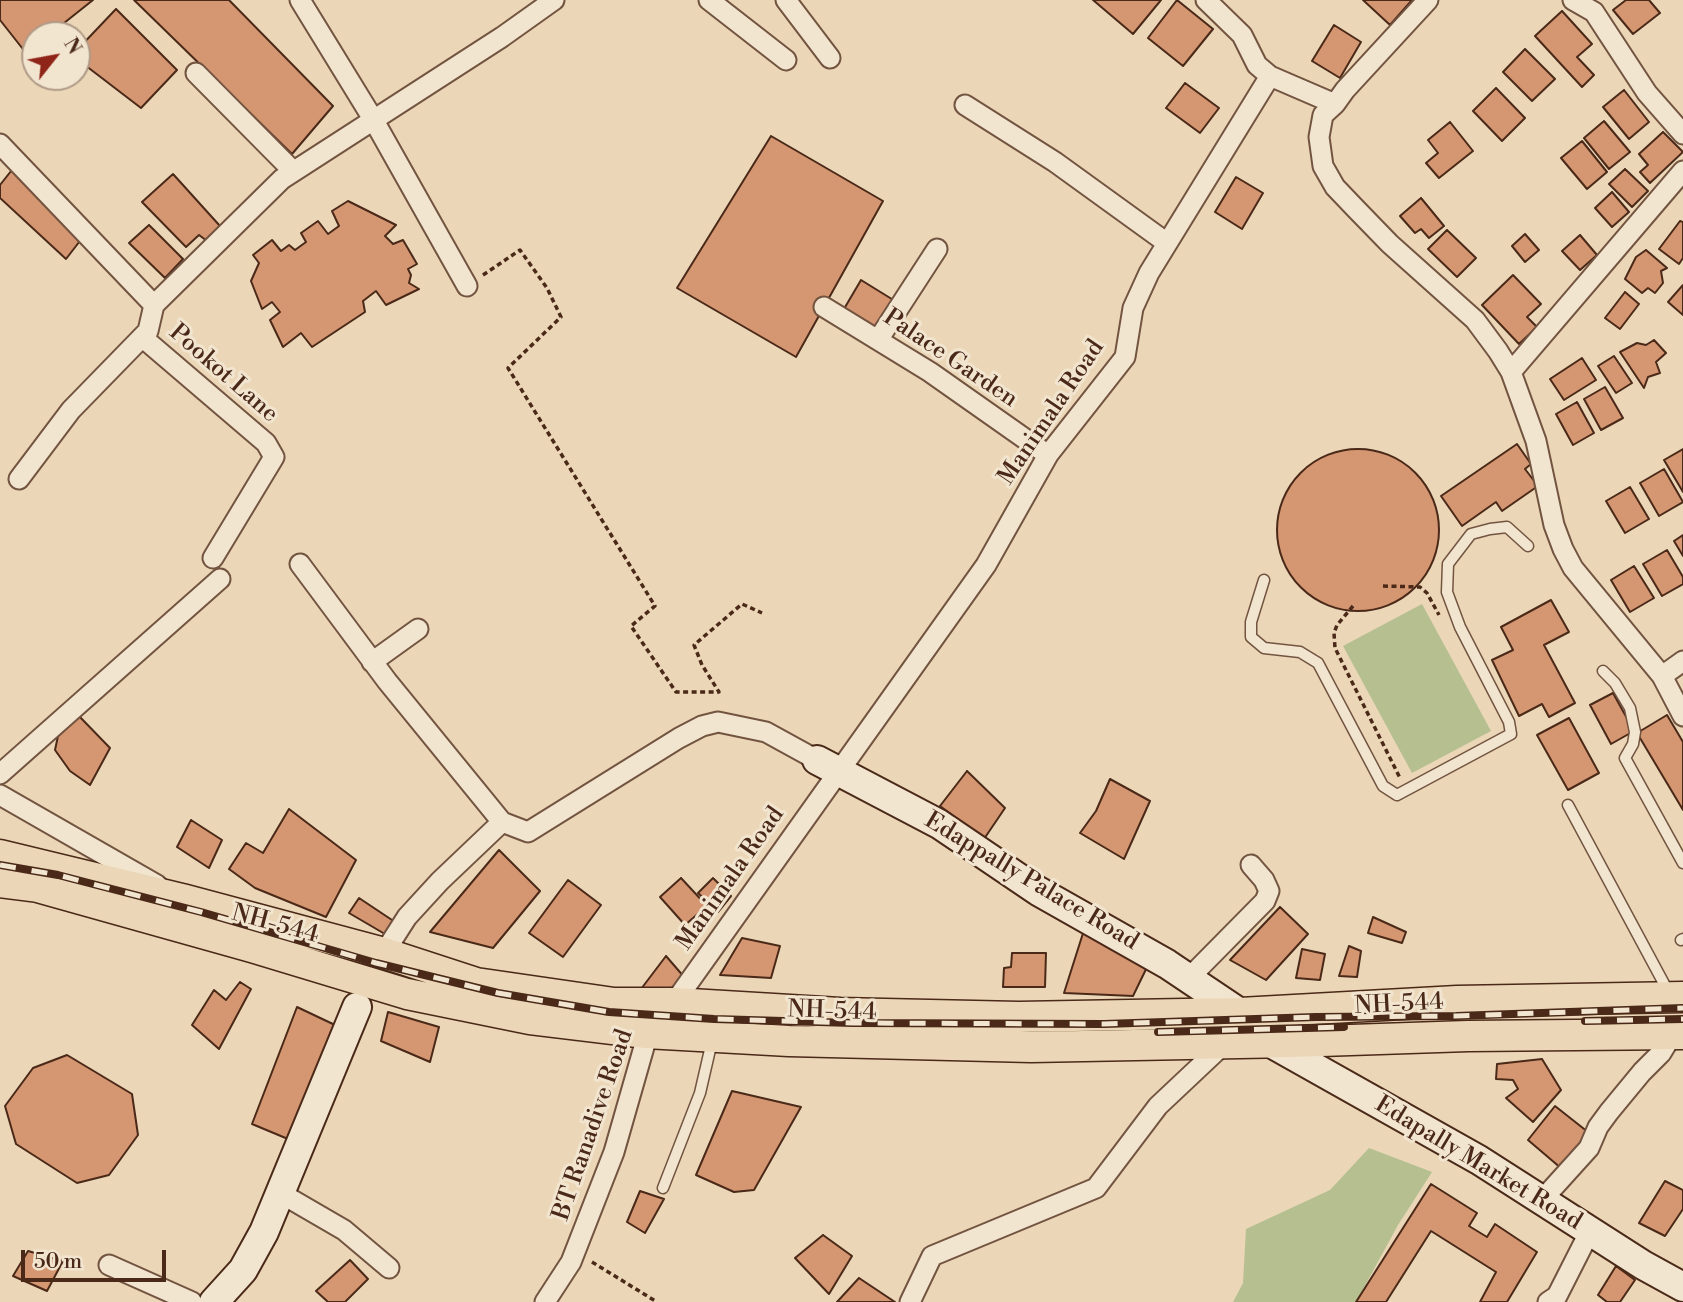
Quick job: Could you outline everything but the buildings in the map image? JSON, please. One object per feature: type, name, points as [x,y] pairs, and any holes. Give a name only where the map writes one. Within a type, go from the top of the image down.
[{"type":"main road","name":"NH-544","points":[[0,855],[181,914],[363,995],[407,994],[530,1019],[648,1033],[789,1041],[1031,1046],[1675,1034]]},
{"type":"main road","name":"NH-544","points":[[0,882],[384,953],[476,983],[614,1003],[674,1003],[840,1013],[1005,1016],[1240,1013],[1457,1002],[1677,997]]},
{"type":"main road","points":[[1605,999],[1608,1035]]},
{"type":"main road","points":[[1282,1043],[1285,1011]]},
{"type":"street","points":[[300,0],[373,119],[467,286]]},
{"type":"street","points":[[19,479],[71,410],[148,331],[154,305],[293,171],[502,37],[554,0]]},
{"type":"street","points":[[709,0],[786,60]]},
{"type":"street","points":[[786,0],[830,58]]},
{"type":"street","points":[[1206,0],[1242,35],[1257,65],[1270,76],[1335,104]]},
{"type":"street","points":[[1428,0],[1323,115],[1319,137],[1323,166],[1335,187],[1390,244],[1475,320],[1511,372],[1536,441],[1554,525],[1563,549],[1573,568],[1662,676],[1683,716]]},
{"type":"street","points":[[1573,0],[1594,12],[1647,93],[1683,134]]},
{"type":"street","points":[[197,73],[293,171]]},
{"type":"street","name":"Manimala Road","points":[[674,1003],[828,765],[986,565],[1048,455],[1125,357],[1133,308],[1149,272],[1270,76]]},
{"type":"street","points":[[965,105],[1055,162],[1167,243]]},
{"type":"street","points":[[0,144],[154,305]]},
{"type":"street","points":[[1511,372],[1683,171]]},
{"type":"street","points":[[878,340],[937,249]]},
{"type":"street","name":"Palace Garden","points":[[824,307],[930,372],[1048,455]]},
{"type":"street","name":"Pookot Lane","points":[[142,337],[266,443],[274,457],[213,558]]},
{"type":"street","points":[[300,564],[372,662],[502,822],[528,832],[679,738],[702,726],[718,722],[766,732],[828,765]]},
{"type":"street","points":[[0,774],[220,579]]},
{"type":"street","points":[[372,662],[418,629]]},
{"type":"street","points":[[1662,676],[1683,661]]},
{"type":"street","name":"Edappally Palace Road","points":[[828,765],[939,824],[1038,891],[1167,964],[1240,1013]]},
{"type":"street","points":[[0,794],[181,914]]},
{"type":"street","points":[[384,953],[407,917],[440,881],[502,822]]},
{"type":"street","points":[[1188,979],[1265,901],[1269,891],[1264,880],[1251,865]]},
{"type":"street","points":[[215,1302],[243,1270],[282,1194],[298,1149],[363,995]]},
{"type":"street","name":"BT Ranadive Road","points":[[545,1302],[571,1262],[614,1152],[648,1033],[674,1003]]},
{"type":"street","points":[[1542,1200],[1589,1148],[1609,1112],[1675,1034]]},
{"type":"street","points":[[914,1300],[932,1256],[1096,1188],[1158,1106],[1226,1042]]},
{"type":"street","name":"Edapally Market Road","points":[[1282,1043],[1479,1160],[1683,1287]]},
{"type":"street","points":[[282,1194],[344,1230],[389,1268]]},
{"type":"street","points":[[1548,1302],[1557,1296],[1590,1231]]},
{"type":"street","points":[[109,1265],[192,1302]]},
{"type":"lane","points":[[1264,580],[1251,622],[1251,638],[1264,648],[1300,652],[1318,663],[1383,786],[1396,795],[1511,734],[1509,722],[1460,628],[1447,592],[1448,564],[1471,534],[1490,529],[1507,527],[1528,545]]},
{"type":"lane","points":[[1603,671],[1615,683],[1630,708],[1635,732],[1633,744],[1625,758],[1683,863]]},
{"type":"lane","points":[[1568,805],[1677,997]]},
{"type":"lane","points":[[663,1188],[700,1093],[713,1037]]},
{"type":"path","points":[[467,286],[520,250],[547,288],[561,317],[508,368],[655,606],[631,626],[676,692],[719,692],[702,666],[694,645],[742,604],[761,613]]},
{"type":"path","points":[[1383,586],[1420,587],[1427,593],[1440,617]]},
{"type":"path","points":[[1353,606],[1337,625],[1334,633],[1335,648],[1406,790]]},
{"type":"path","points":[[575,1252],[657,1302]]},
{"type":"green space","points":[[1422,604],[1491,731],[1412,773],[1343,646]]},
{"type":"green space","points":[[1369,1148],[1432,1172],[1398,1225],[1356,1302],[1233,1302],[1243,1283],[1246,1229],[1330,1190]]},
{"type":"railway","points":[[0,865],[58,875],[201,912],[376,963],[498,993],[609,1012],[714,1019],[853,1023],[1104,1024],[1683,1008]]},
{"type":"railway","points":[[1585,1021],[1683,1019]]},
{"type":"railway","points":[[1158,1032],[1344,1027]]}]
